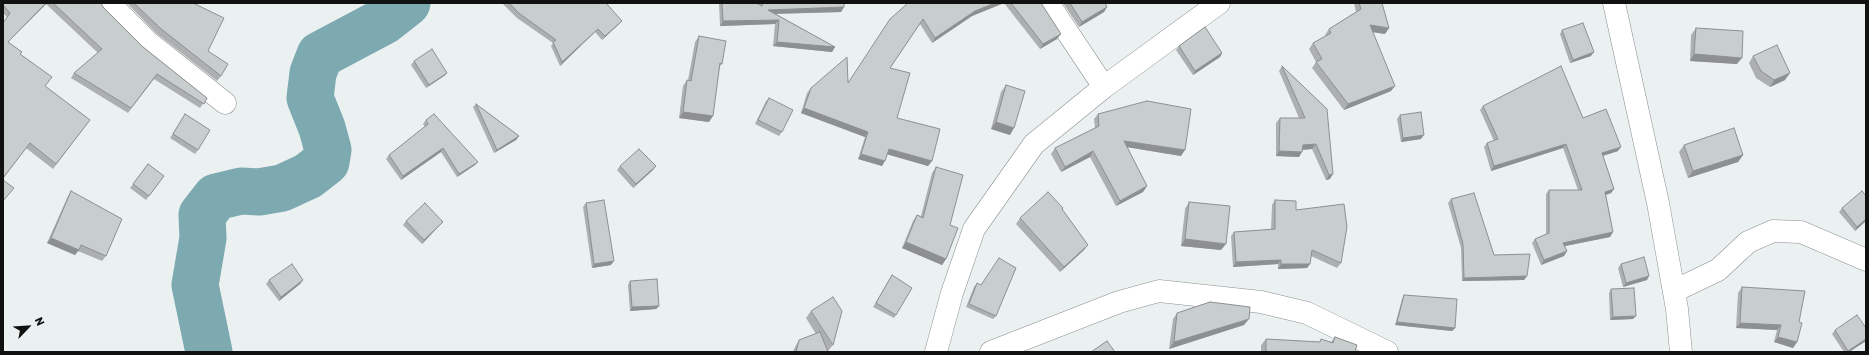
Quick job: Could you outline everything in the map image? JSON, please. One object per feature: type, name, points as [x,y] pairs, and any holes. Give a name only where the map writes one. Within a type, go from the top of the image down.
[{"type":"street","points":[[109,3],[148,42],[224,103]]},
{"type":"street","points":[[1048,3],[1104,87]]},
{"type":"street","points":[[936,352],[952,293],[974,230],[1034,144],[1104,87],[1220,3]]},
{"type":"street","points":[[1614,3],[1658,202],[1674,291],[1681,352]]},
{"type":"street","points":[[1674,291],[1718,270],[1748,242],[1773,231],[1801,232],[1866,260]]},
{"type":"street","points":[[991,352],[1119,302],[1159,291],[1261,302],[1307,313],[1388,352]]},
{"type":"building","points":[[3,3],[46,3],[8,42],[22,52],[20,54],[52,77],[45,86],[90,120],[56,164],[30,143],[3,178],[3,23],[10,13]]},
{"type":"building","points":[[53,3],[101,3],[103,7],[143,47],[207,98],[204,104],[157,74],[131,108],[74,73],[102,49]]},
{"type":"building","points":[[134,3],[193,3],[224,18],[208,51],[228,64],[221,76],[160,28]]},
{"type":"building","points":[[509,3],[606,3],[622,21],[605,36],[598,29],[562,62],[553,42],[556,40],[520,14]]},
{"type":"building","points":[[722,3],[756,3],[762,6],[763,3],[844,3],[844,7],[768,10],[835,47],[777,42],[779,20],[723,21]]},
{"type":"building","points":[[908,3],[995,3],[975,11],[935,38],[923,19],[890,68],[910,73],[897,118],[940,129],[932,161],[889,149],[885,161],[861,154],[868,132],[804,108],[811,88],[847,57],[848,83],[890,19]]},
{"type":"building","points":[[1011,3],[1041,3],[1061,34],[1043,44]]},
{"type":"building","points":[[1070,3],[1105,3],[1107,7],[1082,22]]},
{"type":"building","points":[[1359,3],[1382,3],[1389,28],[1370,25],[1395,86],[1348,104],[1316,62],[1322,59],[1313,43],[1331,33],[1329,29],[1361,9]]},
{"type":"building","points":[[1583,23],[1594,52],[1573,60],[1562,30]]},
{"type":"building","points":[[1205,27],[1222,53],[1195,71],[1179,46]]},
{"type":"building","points":[[1696,28],[1743,31],[1742,58],[1694,54]]},
{"type":"building","points":[[699,36],[726,41],[722,64],[720,63],[713,116],[683,112],[687,80],[691,81]]},
{"type":"building","points":[[1777,45],[1790,73],[1774,80],[1761,71],[1753,56]]},
{"type":"building","points":[[432,49],[447,73],[429,85],[414,61]]},
{"type":"building","points":[[1282,66],[1327,109],[1333,174],[1329,175],[1316,144],[1303,145],[1302,152],[1279,151],[1280,118],[1305,118]]},
{"type":"building","points":[[1561,66],[1583,118],[1606,109],[1621,147],[1602,153],[1614,189],[1605,192],[1613,232],[1563,243],[1567,251],[1544,260],[1535,239],[1549,233],[1549,190],[1582,190],[1566,144],[1494,166],[1487,143],[1498,139],[1483,106]]},
{"type":"building","points":[[1006,85],[1025,91],[1014,128],[996,122]]},
{"type":"building","points":[[769,98],[793,110],[782,132],[758,120]]},
{"type":"building","points":[[1147,101],[1191,109],[1185,150],[1124,141],[1147,186],[1120,201],[1093,151],[1065,167],[1055,148],[1099,126],[1098,114]]},
{"type":"building","points":[[476,104],[519,136],[497,150]]},
{"type":"building","points":[[1421,112],[1424,135],[1403,138],[1400,115]]},
{"type":"building","points":[[185,114],[210,130],[198,150],[173,134]]},
{"type":"building","points":[[434,114],[478,162],[459,174],[443,148],[403,176],[389,155],[428,124],[426,120]]},
{"type":"building","points":[[1734,128],[1743,155],[1693,171],[1684,145]]},
{"type":"building","points":[[639,149],[656,166],[636,184],[620,166]]},
{"type":"building","points":[[148,164],[164,176],[149,196],[133,184]]},
{"type":"building","points":[[936,167],[963,175],[950,225],[958,228],[946,259],[906,242],[917,215],[923,218]]},
{"type":"building","points":[[3,180],[14,188],[3,201]]},
{"type":"building","points":[[71,191],[122,219],[106,256],[81,245],[79,250],[51,238]]},
{"type":"building","points":[[1862,191],[1866,196],[1866,219],[1857,227],[1842,208]]},
{"type":"building","points":[[1048,192],[1063,208],[1062,209],[1088,245],[1064,267],[1020,218]]},
{"type":"building","points":[[1474,193],[1494,255],[1530,254],[1527,276],[1464,278],[1463,244],[1451,199]]},
{"type":"building","points":[[604,200],[614,261],[594,264],[586,203]]},
{"type":"building","points":[[1275,200],[1296,201],[1296,210],[1344,204],[1347,227],[1341,263],[1312,250],[1310,264],[1281,264],[1281,260],[1236,262],[1234,232],[1275,229]]},
{"type":"building","points":[[1189,202],[1230,206],[1226,244],[1185,239]]},
{"type":"building","points":[[425,203],[443,222],[424,240],[406,221]]},
{"type":"building","points":[[1644,257],[1649,276],[1626,283],[1621,264]]},
{"type":"building","points":[[999,258],[1016,268],[996,316],[969,304],[977,283],[981,285]]},
{"type":"building","points":[[292,264],[303,280],[281,297],[269,280]]},
{"type":"building","points":[[892,275],[912,288],[896,315],[876,303]]},
{"type":"building","points":[[657,279],[659,306],[632,307],[630,281]]},
{"type":"building","points":[[1742,287],[1805,291],[1799,322],[1802,323],[1797,342],[1778,337],[1781,325],[1740,323]]},
{"type":"building","points":[[1634,288],[1636,316],[1613,317],[1611,289]]},
{"type":"building","points":[[1404,295],[1457,299],[1455,328],[1397,322]]},
{"type":"building","points":[[833,297],[842,311],[833,345],[811,311]]},
{"type":"building","points":[[1210,302],[1250,307],[1249,319],[1174,342],[1177,313]]},
{"type":"building","points":[[1857,315],[1866,328],[1866,339],[1848,351],[1835,330]]},
{"type":"building","points":[[820,332],[828,352],[796,352],[799,340]]},
{"type":"building","points":[[1335,337],[1357,345],[1355,352],[1266,352],[1266,339],[1320,342],[1321,339],[1333,343]]},
{"type":"building","points":[[1107,341],[1115,352],[1091,352]]},
{"type":"waterway","points":[[209,352],[195,285],[203,238],[202,215],[216,197],[241,191],[259,192],[282,188],[308,176],[326,162],[328,150],[322,128],[310,98],[313,73],[320,55],[384,21],[407,3]]}]
